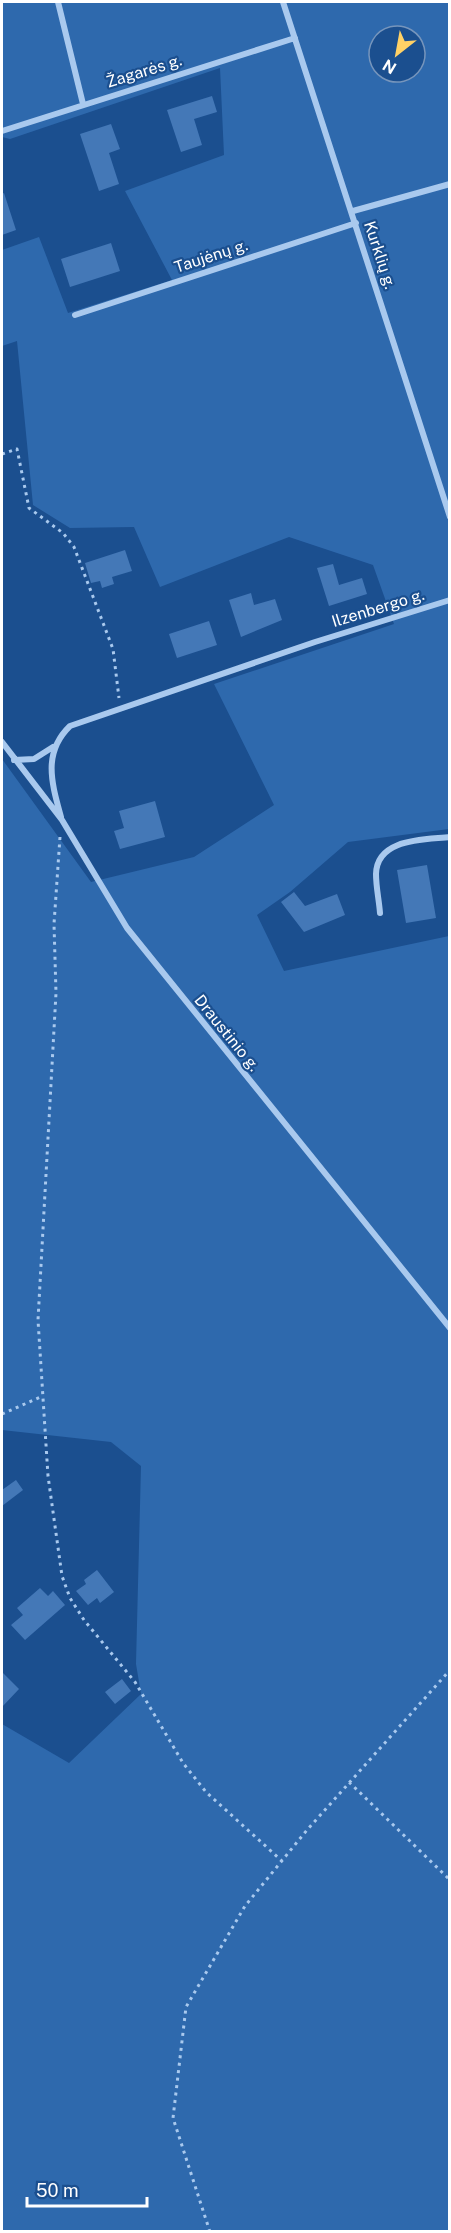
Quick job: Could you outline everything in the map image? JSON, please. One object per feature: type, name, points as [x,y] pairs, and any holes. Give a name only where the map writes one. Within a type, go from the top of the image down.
[{"type":"street","points":[[58,2],[82,104]]},
{"type":"street","name":"Kurklių g.","points":[[283,2],[353,212],[450,517]]},
{"type":"street","name":"Žagarės g.","points":[[2,131],[295,38]]},
{"type":"street","points":[[353,212],[450,184]]},
{"type":"street","name":"Taujėnų g.","points":[[75,315],[356,223]]},
{"type":"street","name":"Ilzenbergo g.","points":[[14,760],[34,759],[53,746],[70,726],[315,642],[450,600]]},
{"type":"street","name":"Draustinio g.","points":[[2,742],[62,820],[127,928],[450,1328]]},
{"type":"street","points":[[53,746],[53,788],[62,820]]},
{"type":"street","points":[[380,913],[376,873],[380,860],[388,850],[402,843],[450,837]]},
{"type":"path","points":[[2,454],[16,449],[29,508],[63,533],[74,547],[113,649],[120,709]]},
{"type":"path","points":[[62,820],[54,924],[56,993],[38,1320],[48,1476],[62,1576],[70,1598],[84,1620],[135,1682],[183,1763],[206,1792],[282,1861]]},
{"type":"path","points":[[2,1414],[43,1396]]},
{"type":"path","points":[[210,2232],[173,2118],[186,2007],[245,1906],[349,1782],[450,1670]]},
{"type":"path","points":[[349,1782],[450,1880]]},
{"type":"shaded area","points":[[2,2],[449,2],[449,829],[348,842],[290,892],[257,915],[284,971],[449,936],[449,2231],[2,2231],[2,1724],[69,1763],[141,1694],[136,1664],[141,1466],[111,1442],[2,1430],[2,759],[91,882],[194,857],[274,805],[214,684],[394,624],[373,565],[289,537],[160,587],[134,527],[70,528],[33,505],[17,341],[2,346],[2,250],[39,237],[68,313],[172,280],[125,191],[224,155],[220,68],[10,139],[2,137]]},
{"type":"building","points":[[212,96],[217,112],[194,119],[202,145],[181,152],[167,110]]},
{"type":"building","points":[[111,124],[120,149],[109,153],[119,184],[99,191],[80,134]]},
{"type":"building","points":[[4,193],[16,230],[2,235],[2,194]]},
{"type":"building","points":[[111,243],[120,271],[70,287],[61,259]]},
{"type":"building","points":[[125,550],[132,571],[112,577],[114,584],[102,588],[100,581],[91,583],[85,563]]},
{"type":"building","points":[[333,564],[339,585],[362,578],[367,594],[329,606],[317,568]]},
{"type":"building","points":[[251,593],[254,605],[275,599],[282,620],[241,637],[229,600]]},
{"type":"building","points":[[209,621],[217,645],[177,658],[169,634]]},
{"type":"building","points":[[155,801],[165,837],[120,849],[114,831],[124,828],[119,811]]},
{"type":"building","points":[[427,865],[436,918],[406,923],[397,870]]},
{"type":"building","points":[[294,892],[305,906],[337,894],[345,915],[304,932],[281,902]]},
{"type":"building","points":[[16,1480],[23,1490],[2,1506],[2,1490]]},
{"type":"building","points":[[97,1570],[114,1592],[100,1603],[97,1598],[88,1605],[76,1591],[86,1584],[84,1580]]},
{"type":"building","points":[[40,1588],[48,1596],[53,1591],[65,1605],[25,1640],[11,1625],[23,1615],[17,1608]]},
{"type":"building","points":[[2,1672],[19,1689],[2,1707]]},
{"type":"building","points":[[122,1679],[131,1691],[115,1704],[105,1692]]}]
